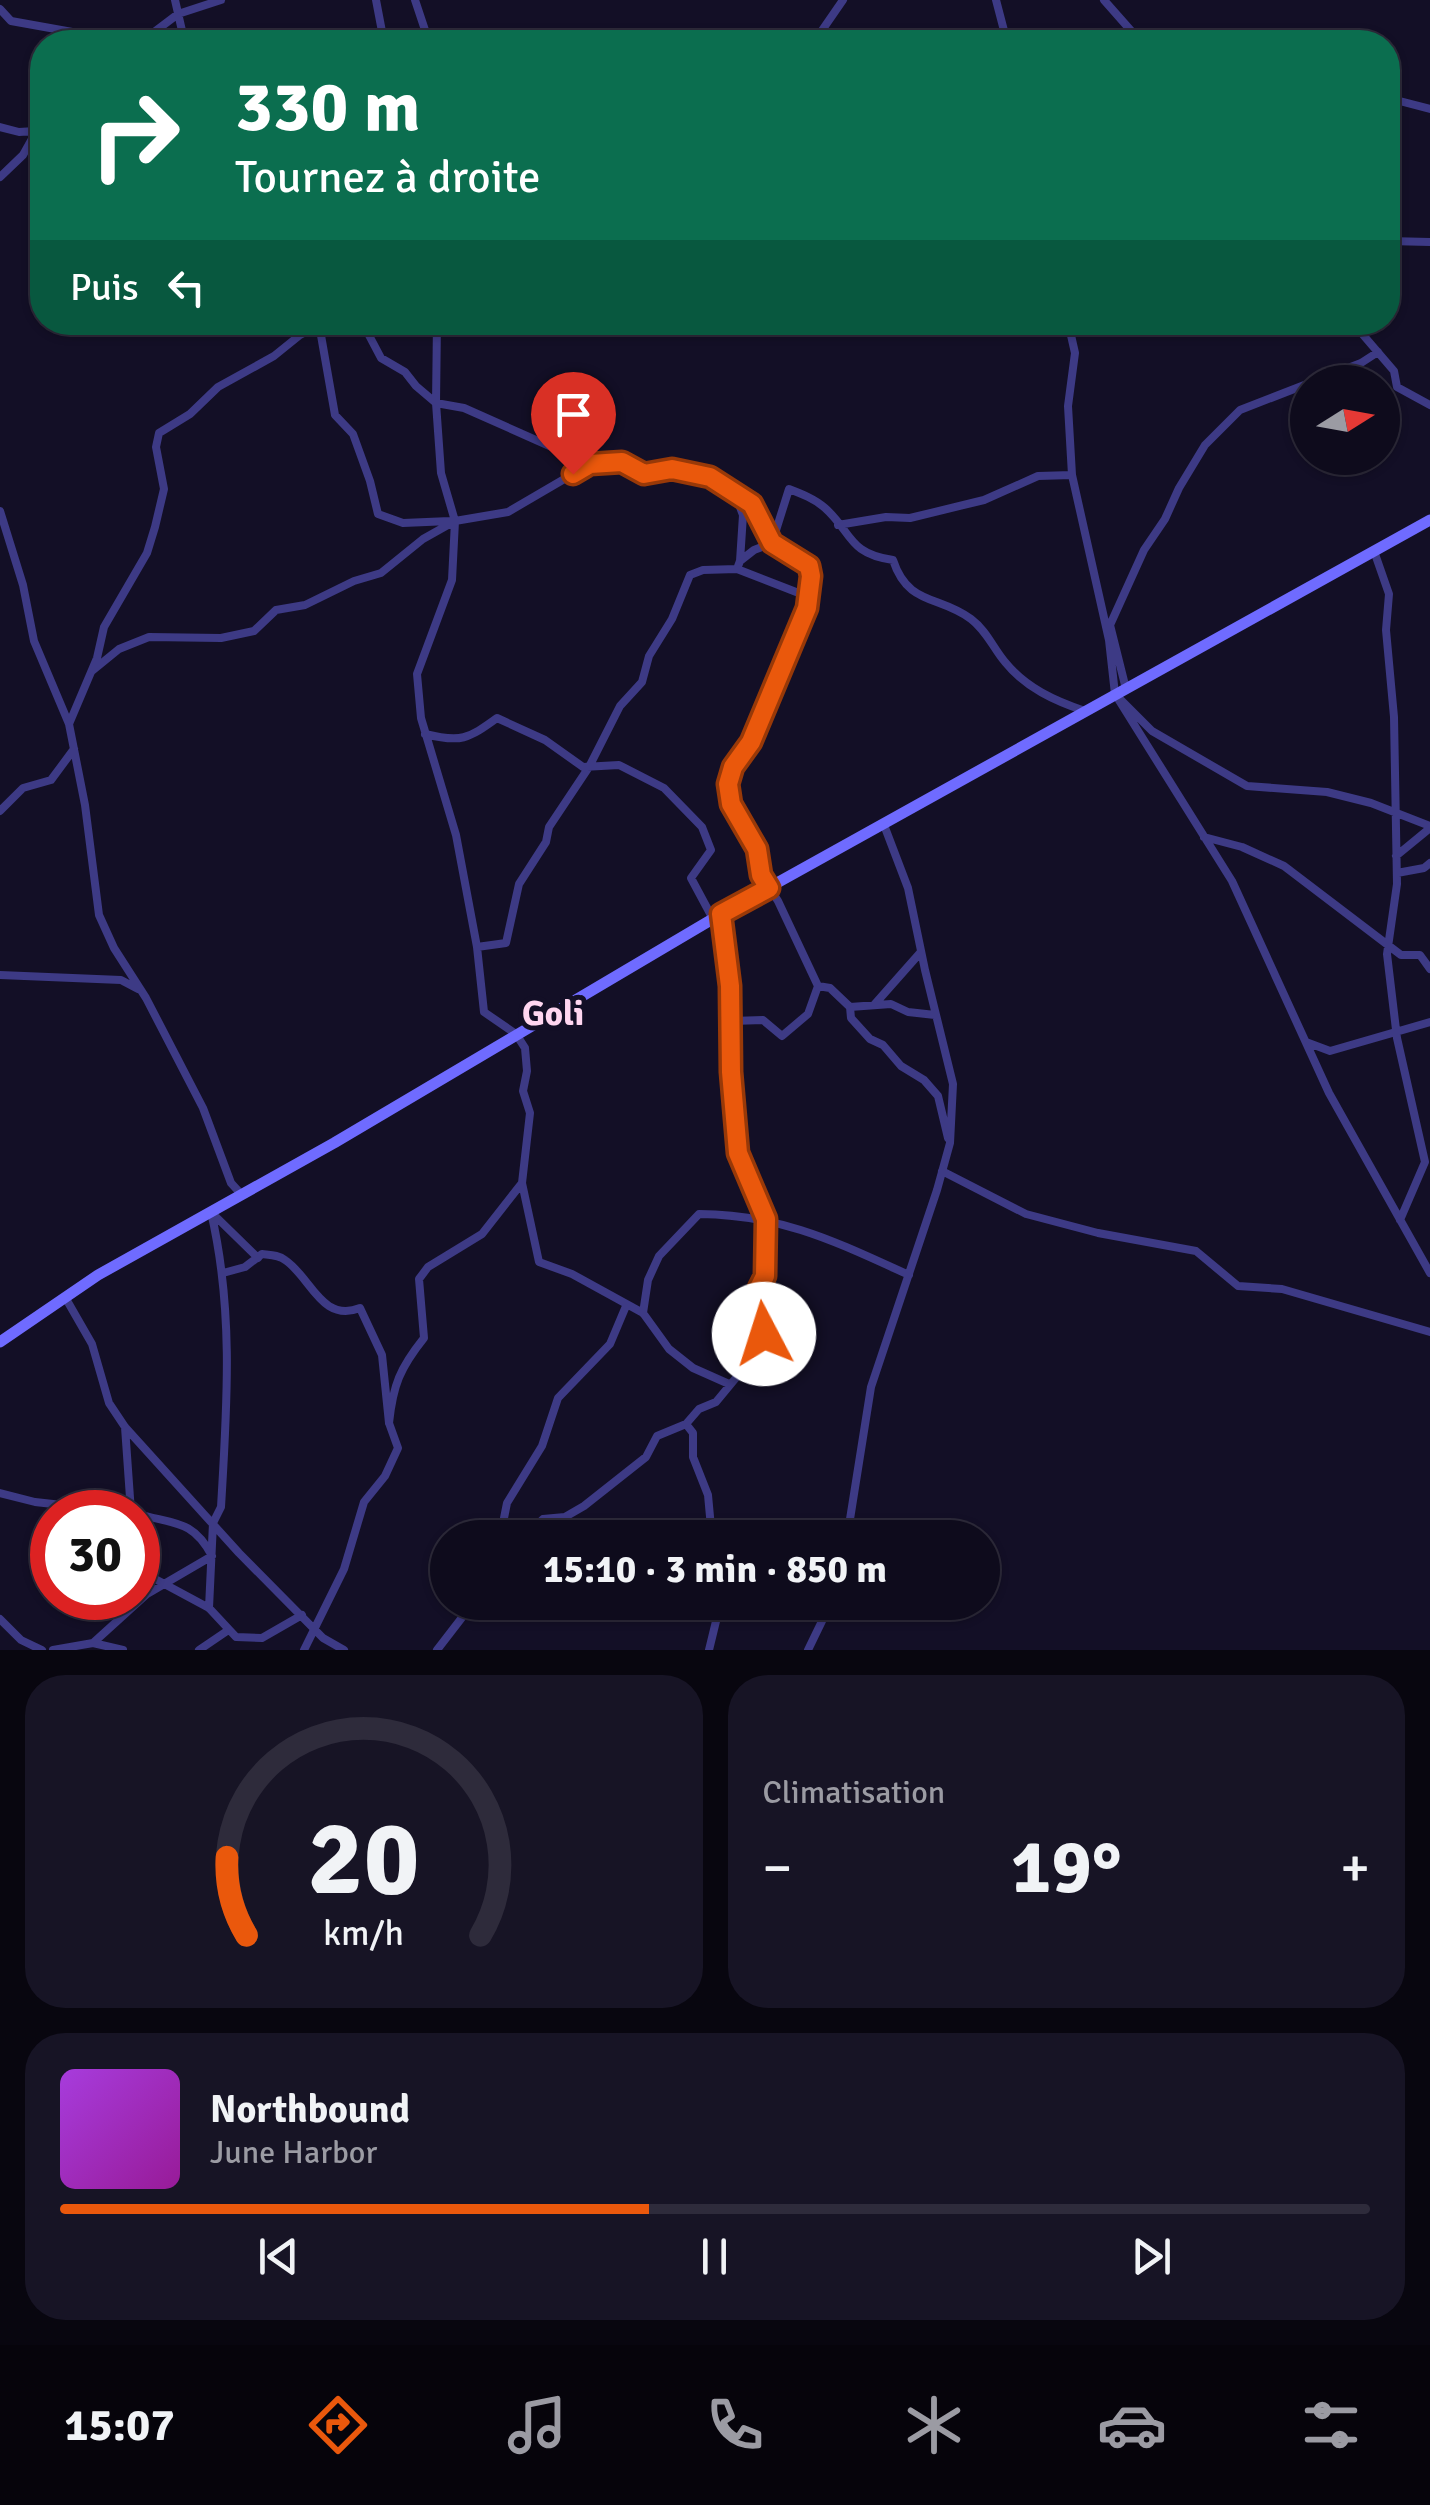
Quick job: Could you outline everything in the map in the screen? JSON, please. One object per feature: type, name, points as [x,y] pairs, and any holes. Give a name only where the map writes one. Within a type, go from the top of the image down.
[{"type":"main road","points":[[0,1342],[98,1275],[242,1195],[717,916],[1430,520]]},
{"type":"street","points":[[175,0],[182,30]]},
{"type":"street","points":[[157,30],[178,14],[221,0]]},
{"type":"street","points":[[376,0],[382,30]]},
{"type":"street","points":[[415,0],[425,30]]},
{"type":"street","points":[[822,30],[843,0]]},
{"type":"street","points":[[996,0],[1004,30]]},
{"type":"street","points":[[1104,0],[1130,30]]},
{"type":"street","points":[[0,10],[11,21],[61,30]]},
{"type":"street","points":[[1400,101],[1430,108]]},
{"type":"street","points":[[0,127],[30,131]]},
{"type":"street","points":[[0,178],[30,142]]},
{"type":"street","points":[[1400,241],[1430,242]]},
{"type":"street","points":[[69,724],[92,672],[104,627],[147,553],[164,489],[156,446],[159,433],[190,414],[218,387],[274,356],[300,335]]},
{"type":"street","points":[[323,335],[335,415],[353,434],[378,514],[403,522],[455,521],[508,512],[590,464],[622,462],[644,474],[672,469],[710,477],[752,504],[772,543],[809,566],[807,608],[758,726],[733,767],[728,784],[731,804],[757,849],[761,875],[818,986],[808,1014],[782,1036],[763,1020],[732,1021]]},
{"type":"street","points":[[369,335],[382,358],[406,372],[436,403],[464,408],[590,464]]},
{"type":"street","points":[[437,335],[441,473],[455,521],[452,580],[417,674],[426,734],[456,835],[484,1012],[516,1034],[525,1048],[527,1070],[523,1091],[530,1114],[522,1184],[539,1262],[572,1274],[643,1312],[669,1349],[693,1368],[729,1384]]},
{"type":"street","points":[[1071,335],[1075,354],[1068,406],[1072,475],[1120,692],[1232,881],[1329,1093],[1430,1272]]},
{"type":"street","points":[[1363,335],[1394,371],[1398,387],[1430,405]]},
{"type":"street","points":[[1378,352],[1360,363],[1240,410],[1205,444],[1166,519],[1144,550],[1110,626],[1120,692],[1152,732],[1247,786],[1327,792],[1371,803],[1430,827],[1396,856]]},
{"type":"street","points":[[838,525],[886,517],[910,518],[984,500],[1038,476],[1072,475]]},
{"type":"street","points":[[772,543],[789,489],[827,510],[866,552],[894,560],[900,580],[918,594],[968,617],[986,633],[1004,661],[1024,681],[1056,701],[1086,711]]},
{"type":"street","points":[[735,494],[743,515],[739,565]]},
{"type":"street","points":[[0,511],[23,585],[34,641],[69,724],[99,915],[203,1108],[231,1184],[242,1195]]},
{"type":"street","points":[[92,672],[120,648],[149,636],[221,638],[254,631],[276,610],[306,605],[354,581],[381,573],[422,540],[455,521]]},
{"type":"street","points":[[739,565],[754,550],[772,543]]},
{"type":"street","points":[[1374,551],[1389,594],[1386,630],[1394,717],[1397,872],[1388,946],[1397,1034],[1424,1162],[1400,1220]]},
{"type":"street","points":[[476,947],[506,942],[519,884],[620,706],[642,682],[649,656],[677,608],[690,575],[739,565],[809,596]]},
{"type":"street","points":[[426,734],[447,739],[470,738],[496,718],[546,740],[584,767],[619,764],[664,788],[702,828],[711,850],[691,878],[717,916],[732,1021],[731,1072],[738,1153],[766,1219],[765,1276],[759,1288],[764,1334],[759,1350],[716,1402],[699,1409],[686,1424],[658,1436],[646,1458],[584,1506],[565,1517],[542,1520]]},
{"type":"street","points":[[0,811],[24,788],[51,780],[74,749]]},
{"type":"street","points":[[849,1520],[871,1387],[950,1142],[953,1084],[908,888],[884,825]]},
{"type":"street","points":[[1204,837],[1242,847],[1284,866],[1401,955],[1420,955],[1430,969]]},
{"type":"street","points":[[1397,872],[1424,868],[1430,863]]},
{"type":"street","points":[[874,1005],[921,952]]},
{"type":"street","points":[[0,975],[121,980],[141,990]]},
{"type":"street","points":[[818,986],[830,988],[850,1008],[850,1018],[870,1039],[883,1045],[901,1066],[924,1080],[938,1096],[950,1142]]},
{"type":"street","points":[[850,1008],[891,1004],[908,1012],[936,1014]]},
{"type":"street","points":[[1306,1042],[1330,1051],[1430,1022]]},
{"type":"street","points":[[942,1172],[1026,1214],[1098,1233],[1196,1251],[1238,1286],[1282,1289],[1430,1332]]},
{"type":"street","points":[[390,1423],[392,1392],[402,1365],[424,1338],[419,1280],[428,1267],[482,1234],[522,1184]]},
{"type":"street","points":[[211,1212],[258,1258]]},
{"type":"street","points":[[209,1608],[213,1524],[221,1507],[228,1329],[211,1212]]},
{"type":"street","points":[[643,1312],[648,1280],[658,1256],[699,1214],[742,1215],[786,1223],[909,1275]]},
{"type":"street","points":[[222,1273],[245,1267],[262,1254],[282,1257],[323,1304],[350,1312],[360,1308],[382,1356],[390,1423],[398,1448],[386,1476],[364,1502],[344,1569],[304,1650]]},
{"type":"street","points":[[65,1298],[92,1344],[109,1403],[125,1427],[314,1629],[344,1650]]},
{"type":"street","points":[[504,1520],[507,1503],[542,1446],[558,1398],[610,1344],[626,1306]]},
{"type":"street","points":[[686,1424],[693,1432],[694,1457],[708,1494],[710,1520]]},
{"type":"street","points":[[125,1427],[131,1490]]},
{"type":"street","points":[[0,1492],[30,1501]]},
{"type":"street","points":[[160,1521],[190,1529],[204,1541],[212,1556]]},
{"type":"street","points":[[161,1583],[212,1556]]},
{"type":"street","points":[[161,1583],[209,1608],[236,1638],[262,1638],[302,1615]]},
{"type":"street","points":[[0,1618],[21,1640],[42,1650]]},
{"type":"street","points":[[93,1642],[118,1620]]},
{"type":"street","points":[[437,1650],[460,1620]]},
{"type":"street","points":[[708,1650],[716,1620]]},
{"type":"street","points":[[808,1650],[823,1620]]},
{"type":"street","points":[[200,1650],[227,1631]]},
{"type":"street","points":[[236,1638],[237,1650]]},
{"type":"street","points":[[54,1650],[93,1642],[123,1650]]},
{"type":"district","name":"Goli","points":[[553,1013]]},
{"type":"route","points":[[573,474],[590,464],[622,462],[644,474],[672,469],[710,477],[752,504],[772,543],[809,566],[807,608],[751,742],[733,767],[728,784],[731,804],[757,849],[761,875],[769,888],[721,914],[730,986],[731,1072],[738,1153],[766,1219],[765,1276],[759,1288],[764,1334]]}]
